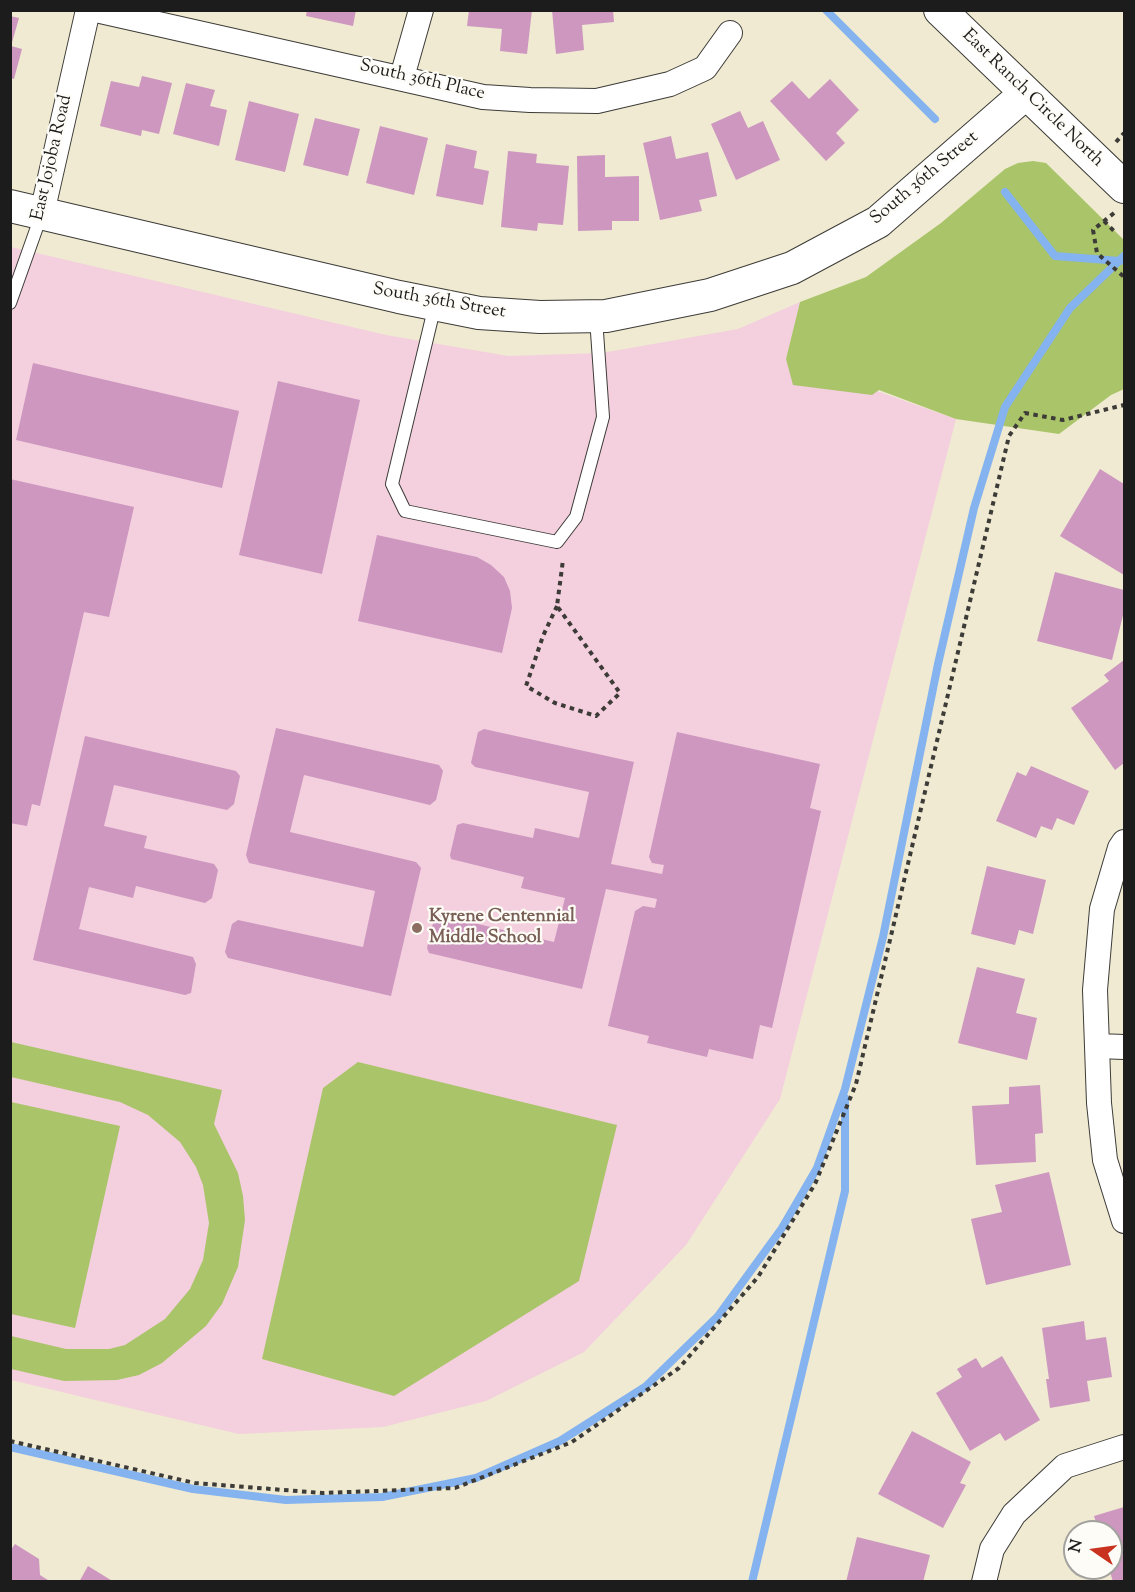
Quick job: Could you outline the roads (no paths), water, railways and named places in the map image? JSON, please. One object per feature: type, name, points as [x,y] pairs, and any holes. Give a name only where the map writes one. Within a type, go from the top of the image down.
[{"type":"street","name":"East Jojoba Road","points":[[42,213],[88,10]]},
{"type":"street","name":"South 36th Place","points":[[96,10],[483,97],[597,101],[670,84],[705,68],[730,33]]},
{"type":"street","points":[[402,77],[421,10]]},
{"type":"street","name":"East Ranch Circle North","points":[[940,10],[1026,93],[1121,199]]},
{"type":"street","name":"South 36th Street","points":[[10,206],[435,304],[489,313],[540,317],[596,315],[710,295],[792,268],[878,222],[1026,93]]},
{"type":"street","points":[[1125,842],[1120,848],[1102,909],[1095,990],[1105,1160],[1125,1221]]},
{"type":"street","points":[[1098,1046],[1125,1047]]},
{"type":"street","points":[[984,1581],[992,1549],[1014,1514],[1065,1466],[1125,1447]]},
{"type":"lane","name":"East Jojoba Road","points":[[10,303],[42,213]]},
{"type":"lane","points":[[435,304],[392,484],[405,511],[557,542],[576,517],[603,417],[596,315]]},
{"type":"waterway","points":[[826,10],[935,119]]},
{"type":"waterway","points":[[1005,192],[1055,256],[1120,261]]},
{"type":"waterway","points":[[10,1447],[193,1489],[286,1500],[382,1497],[476,1478],[560,1441],[645,1387],[718,1316],[782,1228],[817,1168],[845,1089],[883,937],[938,664],[974,508],[1005,407],[1070,308],[1124,256]]},
{"type":"waterway","points":[[752,1582],[845,1191],[845,1098]]},
{"type":"place","name":"Kyrene Centennial Middle School","points":[[417,928]]}]
